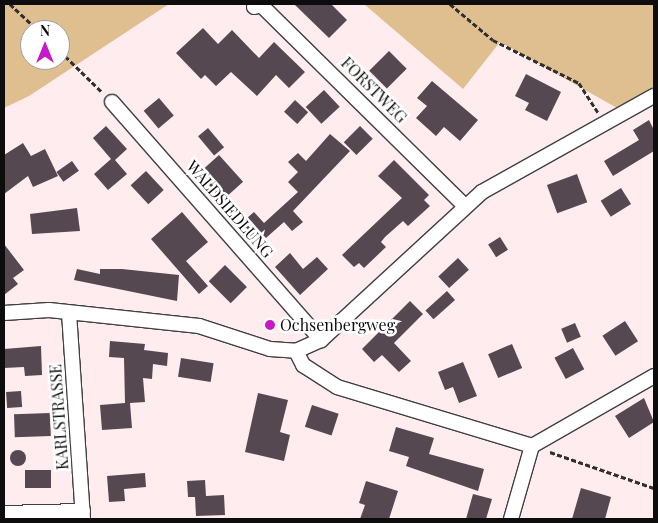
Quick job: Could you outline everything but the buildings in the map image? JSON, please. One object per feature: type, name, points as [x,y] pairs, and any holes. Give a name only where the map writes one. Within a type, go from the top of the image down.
[{"type":"street","name":"FORSTWEG","points":[[254,7],[261,5],[465,206]]},
{"type":"street","points":[[4,313],[69,313],[199,326],[270,349],[296,351],[321,340],[482,192],[654,96]]},
{"type":"street","name":"WALDSIEDLUNG","points":[[112,102],[321,340]]},
{"type":"street","name":"KARLSTRASSE","points":[[69,313],[83,515]]},
{"type":"street","points":[[296,351],[303,365],[337,387],[532,446]]},
{"type":"street","points":[[511,519],[532,446],[654,376]]},
{"type":"street","points":[[4,513],[83,515]]},
{"type":"path","points":[[10,4],[27,20]]},
{"type":"path","points":[[450,4],[493,40],[579,83],[606,124]]},
{"type":"path","points":[[70,61],[112,102]]},
{"type":"path","points":[[532,446],[654,488]]},
{"type":"shaded area","points":[[4,4],[169,4],[70,69],[70,20],[20,20],[20,70],[69,70],[29,96],[4,108]]},
{"type":"shaded area","points":[[364,4],[654,4],[654,86],[617,108],[500,42],[463,89]]},
{"type":"place","name":"Ochsenbergweg","points":[[270,325]]}]
